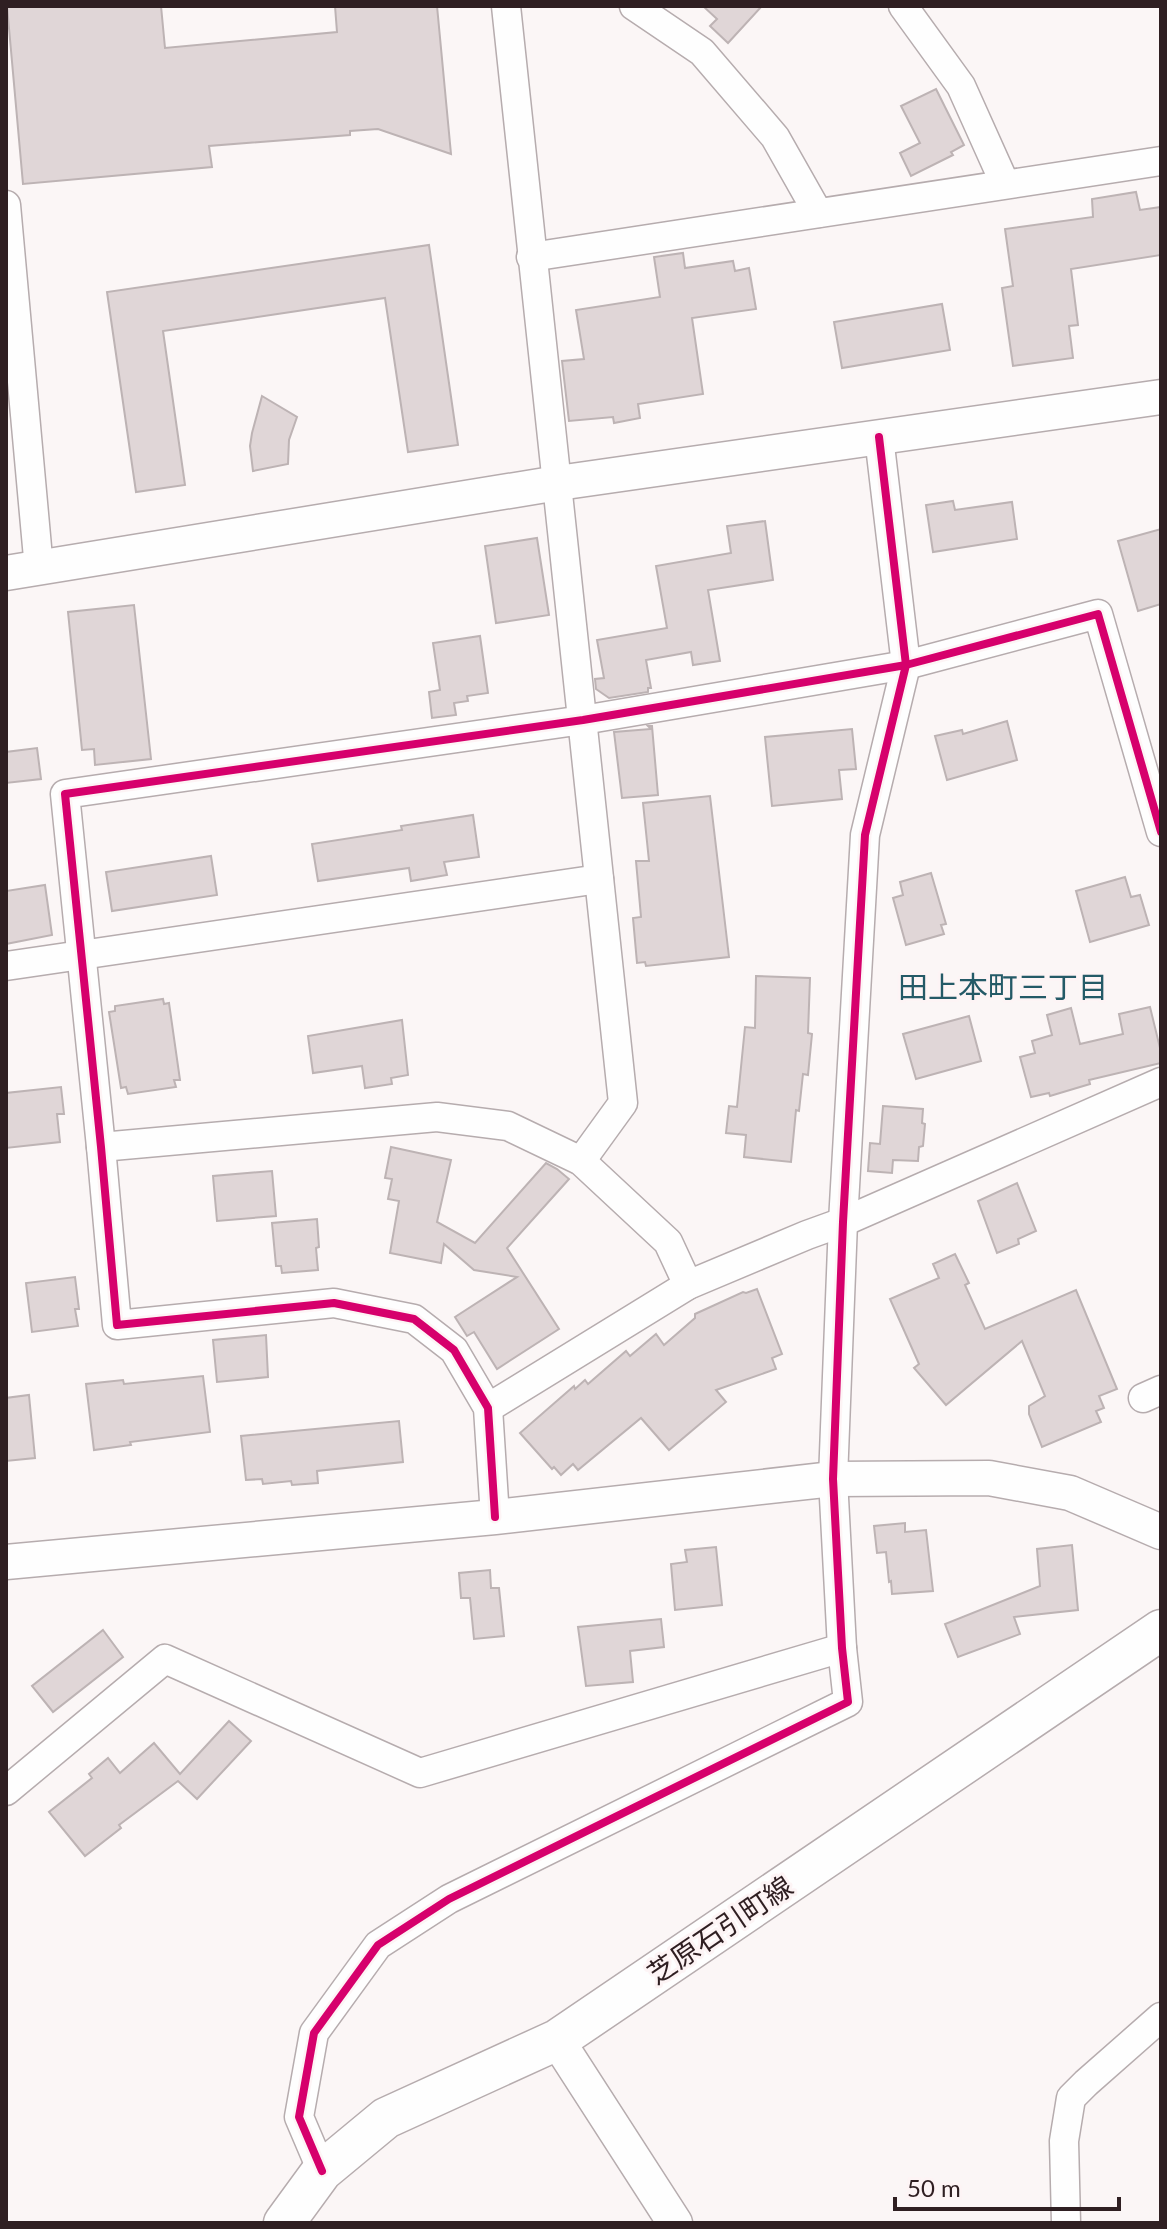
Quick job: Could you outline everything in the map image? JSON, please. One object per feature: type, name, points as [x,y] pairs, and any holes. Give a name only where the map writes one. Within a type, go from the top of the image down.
[{"type":"main road","name":"芝原石引町線","points":[[284,2223],[322,2171],[386,2118],[557,2040],[1161,1630]]},
{"type":"street","points":[[506,6],[623,1103],[581,1161]]},
{"type":"street","points":[[634,6],[702,52],[775,137],[818,213]]},
{"type":"street","points":[[903,6],[961,86],[1005,184]]},
{"type":"street","points":[[531,257],[1161,161]]},
{"type":"street","points":[[6,205],[39,569]]},
{"type":"street","points":[[6,573],[558,483],[1161,397]]},
{"type":"street","points":[[322,2171],[299,2117],[314,2033],[378,1945],[449,1899],[848,1702],[833,1479],[843,1222],[865,835],[906,665],[879,437]]},
{"type":"street","points":[[495,1517],[488,1408],[454,1350],[414,1319],[334,1303],[117,1325],[65,794],[583,720],[906,665],[1098,614],[1161,832]]},
{"type":"street","points":[[6,966],[599,879]]},
{"type":"street","points":[[488,1408],[688,1285],[843,1222],[1161,1082]]},
{"type":"street","points":[[101,1147],[437,1117],[508,1126],[581,1161],[668,1242],[688,1285]]},
{"type":"street","points":[[6,1562],[495,1517],[833,1479],[989,1478],[1070,1493],[1161,1532]]},
{"type":"street","points":[[6,1791],[165,1659],[420,1773],[842,1648]]},
{"type":"street","points":[[1066,2223],[1064,2141],[1071,2098],[1161,2017]]},
{"type":"street","points":[[557,2040],[675,2223]]},
{"type":"building","points":[[7,6],[161,6],[165,48],[337,32],[335,6],[437,6],[451,154],[378,129],[350,131],[350,135],[209,146],[212,167],[23,184]]},
{"type":"building","points":[[703,6],[762,6],[728,43],[710,26],[717,19]]},
{"type":"building","points":[[936,89],[964,145],[951,152],[953,155],[911,176],[900,153],[920,143],[901,106]]},
{"type":"building","points":[[1136,192],[1140,210],[1161,207],[1161,255],[1071,269],[1078,325],[1069,326],[1073,358],[1013,366],[1002,288],[1013,286],[1005,229],[1093,217],[1092,199]]},
{"type":"building","points":[[429,245],[458,445],[408,452],[385,298],[163,331],[185,485],[136,492],[107,292]]},
{"type":"building","points":[[683,253],[685,268],[733,261],[735,271],[749,268],[756,309],[692,318],[703,394],[638,404],[640,418],[614,423],[613,417],[569,421],[562,361],[584,359],[576,310],[660,297],[654,257]]},
{"type":"building","points":[[942,304],[950,350],[842,368],[834,322]]},
{"type":"building","points":[[262,396],[297,417],[289,440],[288,464],[253,471],[250,446]]},
{"type":"building","points":[[953,501],[955,510],[1012,502],[1017,539],[933,552],[926,505]]},
{"type":"building","points":[[765,521],[773,580],[708,590],[720,661],[693,665],[691,652],[646,660],[651,688],[648,692],[609,698],[596,689],[595,679],[604,678],[597,640],[667,628],[656,566],[731,553],[727,526]]},
{"type":"building","points":[[1161,529],[1161,604],[1138,611],[1118,541]]},
{"type":"building","points":[[537,538],[549,615],[496,623],[485,546]]},
{"type":"building","points":[[134,605],[151,759],[95,765],[94,749],[82,750],[68,612]]},
{"type":"building","points":[[480,636],[488,693],[467,696],[468,701],[454,703],[456,715],[432,718],[429,692],[440,690],[433,643]]},
{"type":"building","points":[[1007,721],[1017,760],[947,780],[935,736],[962,730],[963,734]]},
{"type":"building","points":[[648,726],[652,726],[658,795],[622,798],[614,732],[651,729]]},
{"type":"building","points":[[852,729],[856,769],[839,770],[842,799],[772,806],[765,737]]},
{"type":"building","points":[[37,748],[41,779],[6,783],[6,752]]},
{"type":"building","points":[[710,796],[729,957],[646,966],[645,962],[637,963],[633,918],[641,917],[636,861],[649,861],[643,803]]},
{"type":"building","points":[[473,815],[479,857],[444,862],[447,875],[411,881],[409,868],[318,881],[312,844]]},
{"type":"building","points":[[211,856],[217,895],[112,911],[106,872]]},
{"type":"building","points":[[931,873],[946,924],[941,925],[944,934],[906,945],[893,898],[903,895],[900,882]]},
{"type":"building","points":[[1125,877],[1131,897],[1140,895],[1149,925],[1090,942],[1076,891]]},
{"type":"building","points":[[45,885],[52,935],[6,944],[6,891]]},
{"type":"building","points":[[756,976],[810,978],[808,1033],[812,1034],[808,1075],[803,1074],[791,1162],[744,1157],[746,1135],[726,1133],[729,1106],[737,1107],[745,1027],[755,1028]]},
{"type":"building","points":[[163,999],[164,1004],[169,1003],[180,1080],[174,1080],[176,1087],[128,1094],[126,1087],[121,1088],[109,1012],[115,1011],[115,1006]]},
{"type":"building","points":[[1150,1007],[1161,1063],[1089,1080],[1090,1084],[1050,1096],[1049,1093],[1031,1097],[1020,1057],[1035,1053],[1032,1041],[1052,1035],[1047,1015],[1071,1008],[1080,1044],[1123,1034],[1119,1014]]},
{"type":"building","points":[[969,1016],[981,1061],[916,1079],[903,1034]]},
{"type":"building","points":[[402,1020],[408,1075],[391,1078],[392,1084],[365,1088],[362,1066],[313,1073],[308,1036]]},
{"type":"building","points":[[61,1087],[64,1114],[57,1114],[60,1142],[6,1148],[6,1093]]},
{"type":"building","points":[[883,1106],[923,1109],[923,1146],[919,1147],[918,1161],[893,1160],[892,1173],[868,1171],[870,1143],[880,1144]]},
{"type":"building","points":[[391,1147],[451,1160],[437,1222],[475,1243],[546,1163],[569,1179],[507,1248],[559,1329],[497,1369],[474,1332],[467,1336],[455,1317],[517,1277],[474,1270],[444,1244],[441,1263],[390,1253],[399,1201],[388,1199],[392,1179],[385,1178]]},
{"type":"building","points":[[272,1171],[276,1216],[217,1221],[213,1176]]},
{"type":"building","points":[[1017,1183],[1036,1231],[1018,1239],[1019,1244],[997,1253],[978,1201]]},
{"type":"building","points":[[317,1219],[318,1270],[282,1273],[281,1266],[276,1266],[272,1223]]},
{"type":"building","points":[[955,1254],[985,1329],[1076,1290],[1117,1389],[1099,1396],[1104,1408],[1096,1411],[1101,1422],[1042,1447],[1029,1414],[1029,1406],[1045,1396],[1022,1341],[946,1405],[914,1368],[919,1364],[890,1299],[939,1278],[933,1264]]},
{"type":"building","points":[[75,1277],[78,1326],[32,1332],[26,1283]]},
{"type":"building","points":[[757,1289],[782,1354],[772,1358],[776,1369],[716,1390],[726,1402],[669,1450],[641,1418],[578,1470],[573,1464],[561,1475],[520,1433],[574,1386],[575,1389],[585,1380],[588,1384],[626,1351],[630,1356],[656,1334],[664,1345],[695,1318],[695,1314],[743,1292]]},
{"type":"building","points":[[266,1335],[268,1377],[217,1382],[213,1340]]},
{"type":"building","points":[[203,1376],[210,1432],[94,1450],[86,1384],[123,1380],[124,1384]]},
{"type":"building","points":[[29,1395],[35,1458],[6,1461],[6,1398]]},
{"type":"building","points":[[399,1421],[403,1462],[317,1471],[318,1483],[292,1485],[291,1481],[263,1484],[262,1479],[246,1480],[241,1436]]},
{"type":"building","points":[[905,1523],[905,1532],[926,1530],[933,1591],[892,1594],[886,1552],[877,1553],[874,1526]]},
{"type":"building","points":[[1072,1545],[1078,1610],[1014,1617],[1020,1634],[958,1657],[945,1624],[1040,1586],[1037,1549]]},
{"type":"building","points":[[716,1547],[722,1605],[675,1610],[671,1564],[687,1562],[685,1550]]},
{"type":"building","points":[[490,1570],[491,1588],[499,1588],[504,1636],[474,1639],[470,1598],[461,1598],[459,1573]]},
{"type":"building","points":[[661,1619],[664,1647],[630,1651],[633,1682],[586,1686],[578,1627]]},
{"type":"building","points":[[103,1630],[123,1657],[53,1712],[32,1686]]},
{"type":"building","points":[[229,1721],[251,1741],[197,1799],[178,1781],[119,1825],[121,1828],[85,1856],[49,1812],[92,1778],[89,1774],[108,1758],[120,1773],[154,1743],[180,1774]]},
{"type":"cycle path","points":[[322,2171],[299,2117],[314,2033],[378,1945],[449,1899],[848,1702],[833,1479],[843,1222],[865,835],[906,665],[879,437]]},
{"type":"cycle path","points":[[495,1517],[488,1408],[454,1350],[414,1319],[334,1303],[117,1325],[65,794],[583,720],[906,665],[1098,614],[1161,832]]},
{"type":"district","name":"田上本町三丁目","points":[[1003,988]]}]
